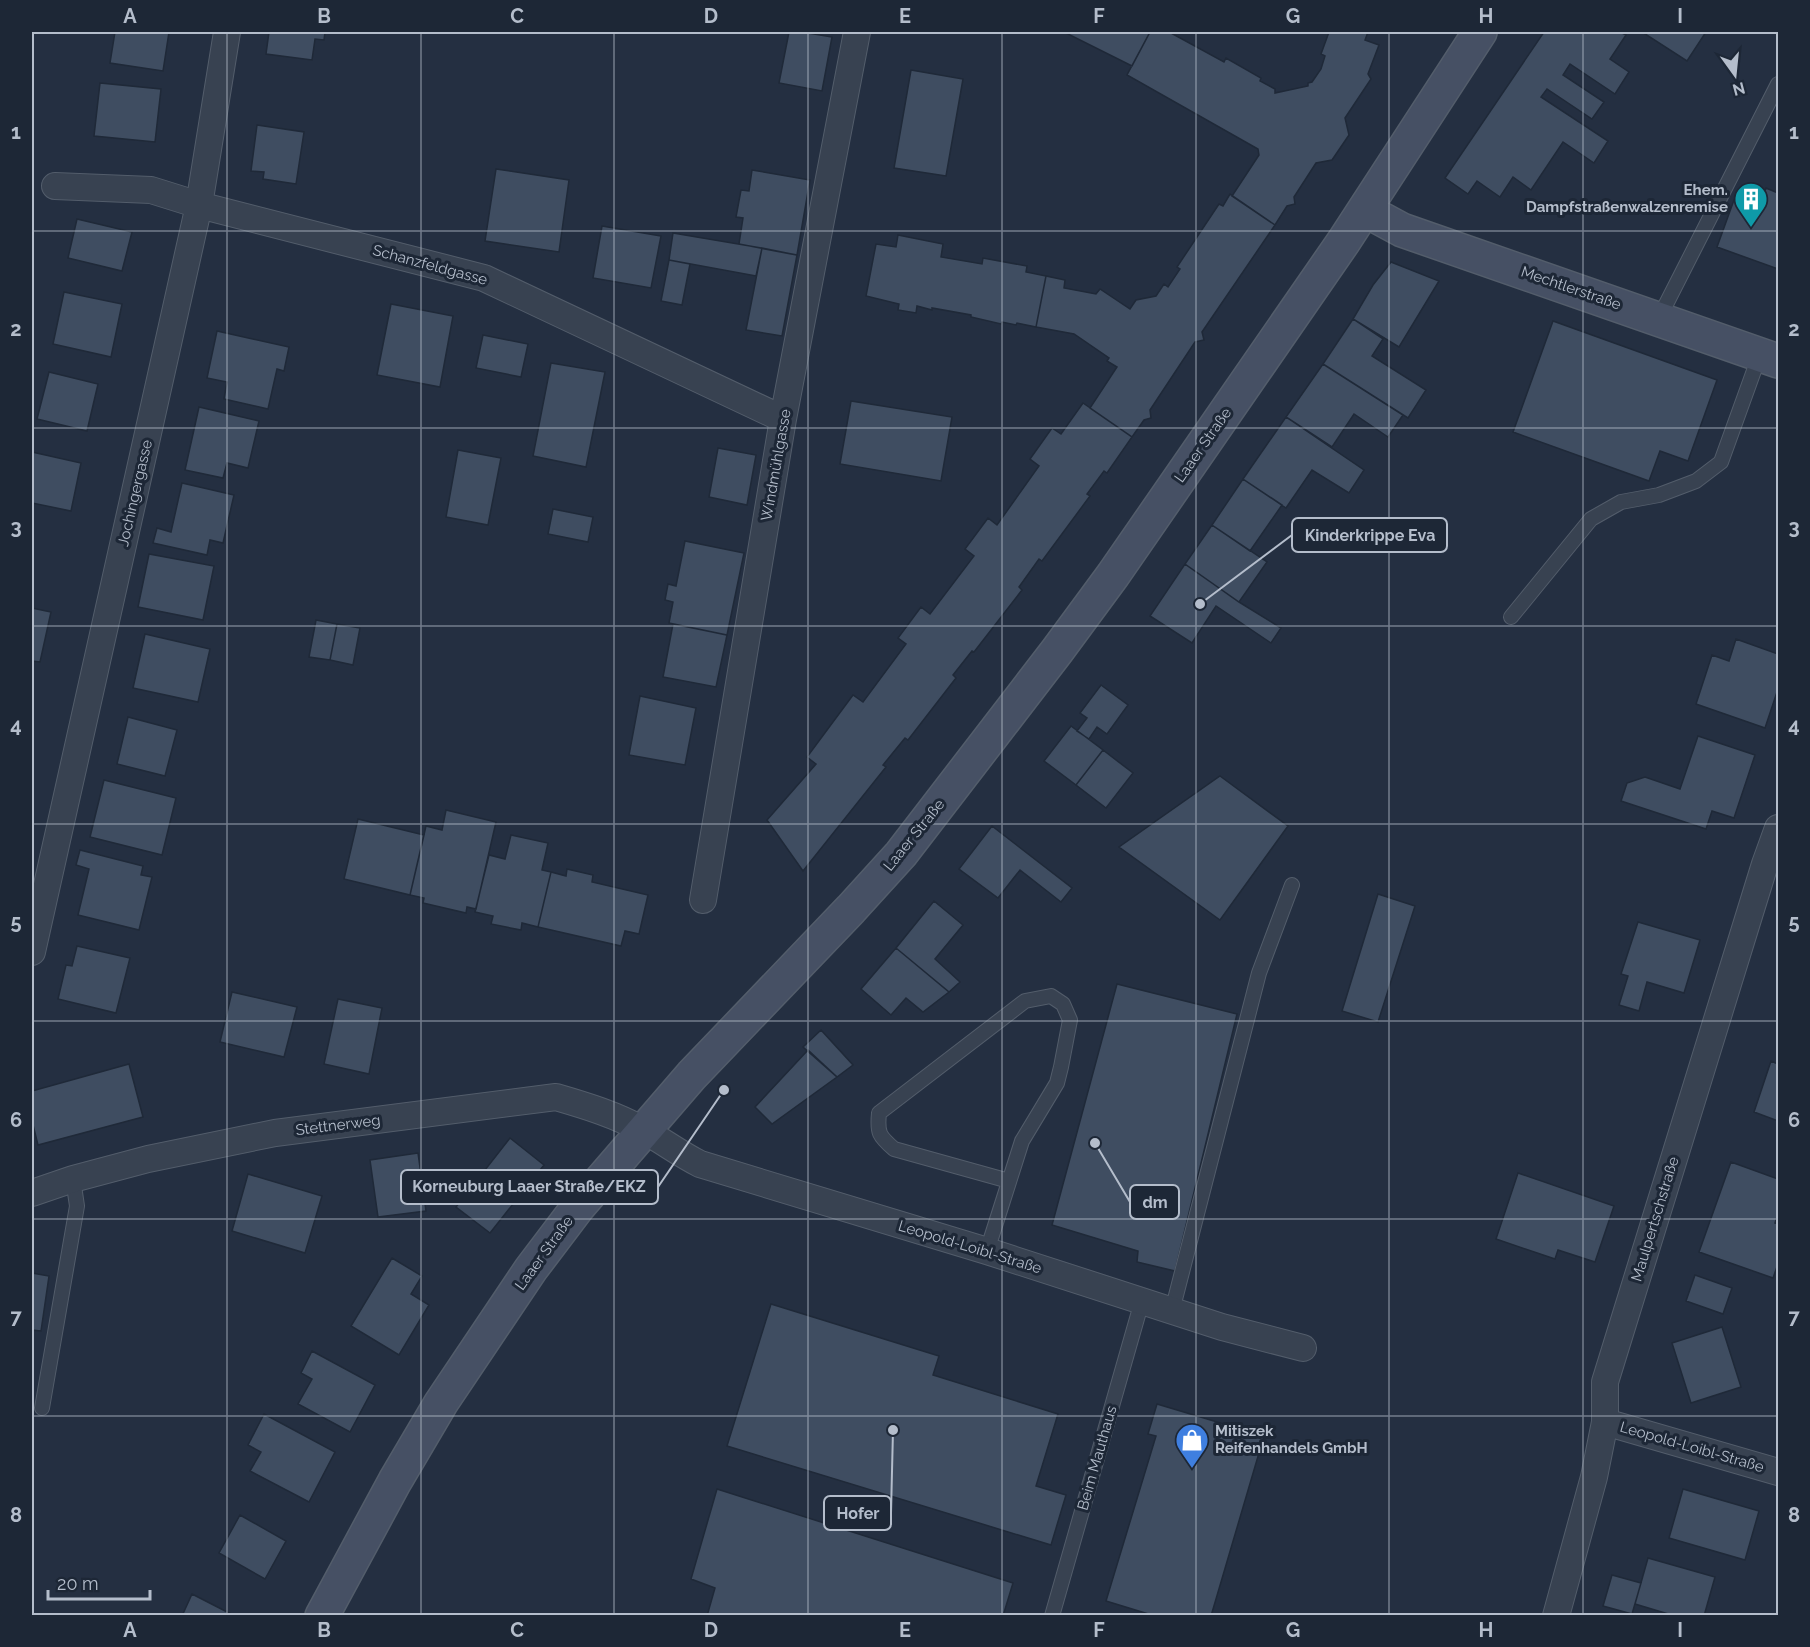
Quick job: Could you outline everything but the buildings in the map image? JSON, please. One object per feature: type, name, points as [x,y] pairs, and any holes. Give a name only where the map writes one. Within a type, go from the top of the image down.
[{"type":"street","name":"Jochingergasse","points":[[32,952],[199,205],[227,32]]},
{"type":"street","name":"Windmühlgasse","points":[[703,900],[783,419],[857,32]]},
{"type":"street","name":"Laaer Straße","points":[[322,1616],[395,1481],[441,1403],[531,1269],[578,1208],[692,1075],[901,854],[1057,651],[1113,575],[1365,210],[1480,32]]},
{"type":"street","name":"Schanzfeldgasse","points":[[55,186],[151,190],[199,205],[484,278],[783,419]]},
{"type":"street","name":"Mechtlerstraße","points":[[1365,210],[1402,230],[1769,357]]},
{"type":"street","name":"Maulpertschstraße","points":[[1556,1616],[1594,1477],[1605,1422],[1605,1382],[1765,864],[1779,828]]},
{"type":"street","name":"Stettnerweg","points":[[32,1193],[73,1179],[148,1159],[275,1133],[556,1097],[601,1110],[644,1130]]},
{"type":"street","name":"Leopold-Loibl-Straße","points":[[644,1130],[679,1154],[700,1164],[987,1251],[1222,1328],[1303,1347]]},
{"type":"street","name":"Leopold-Loibl-Straße","points":[[1605,1422],[1779,1472]]},
{"type":"lane","points":[[1659,318],[1779,84]]},
{"type":"lane","points":[[1511,617],[1591,519],[1621,502],[1659,495],[1696,481],[1721,462],[1769,357]]},
{"type":"lane","points":[[1172,1311],[1259,973],[1292,885]]},
{"type":"lane","points":[[987,1251],[1022,1141],[1057,1083],[1070,1020],[1063,1004],[1051,996],[1025,1001],[879,1113],[877,1128],[886,1142],[894,1149],[1009,1180]]},
{"type":"lane","points":[[42,1408],[77,1206],[73,1179]]},
{"type":"lane","name":"Beim Mauthaus","points":[[1052,1616],[1142,1301]]},
{"type":"place","name":"Ehem. Dampfstraßenwalzenremise","points":[[1751,228]]},
{"type":"place","name":"Kinderkrippe Eva","points":[[1200,604]]},
{"type":"place","name":"Korneuburg Laaer Straße/EKZ","points":[[724,1090]]},
{"type":"place","name":"dm","points":[[1095,1143]]},
{"type":"place","name":"Hofer","points":[[893,1430]]},
{"type":"place","name":"Mitiszek Reifenhandels GmbH","points":[[1192,1469]]}]
